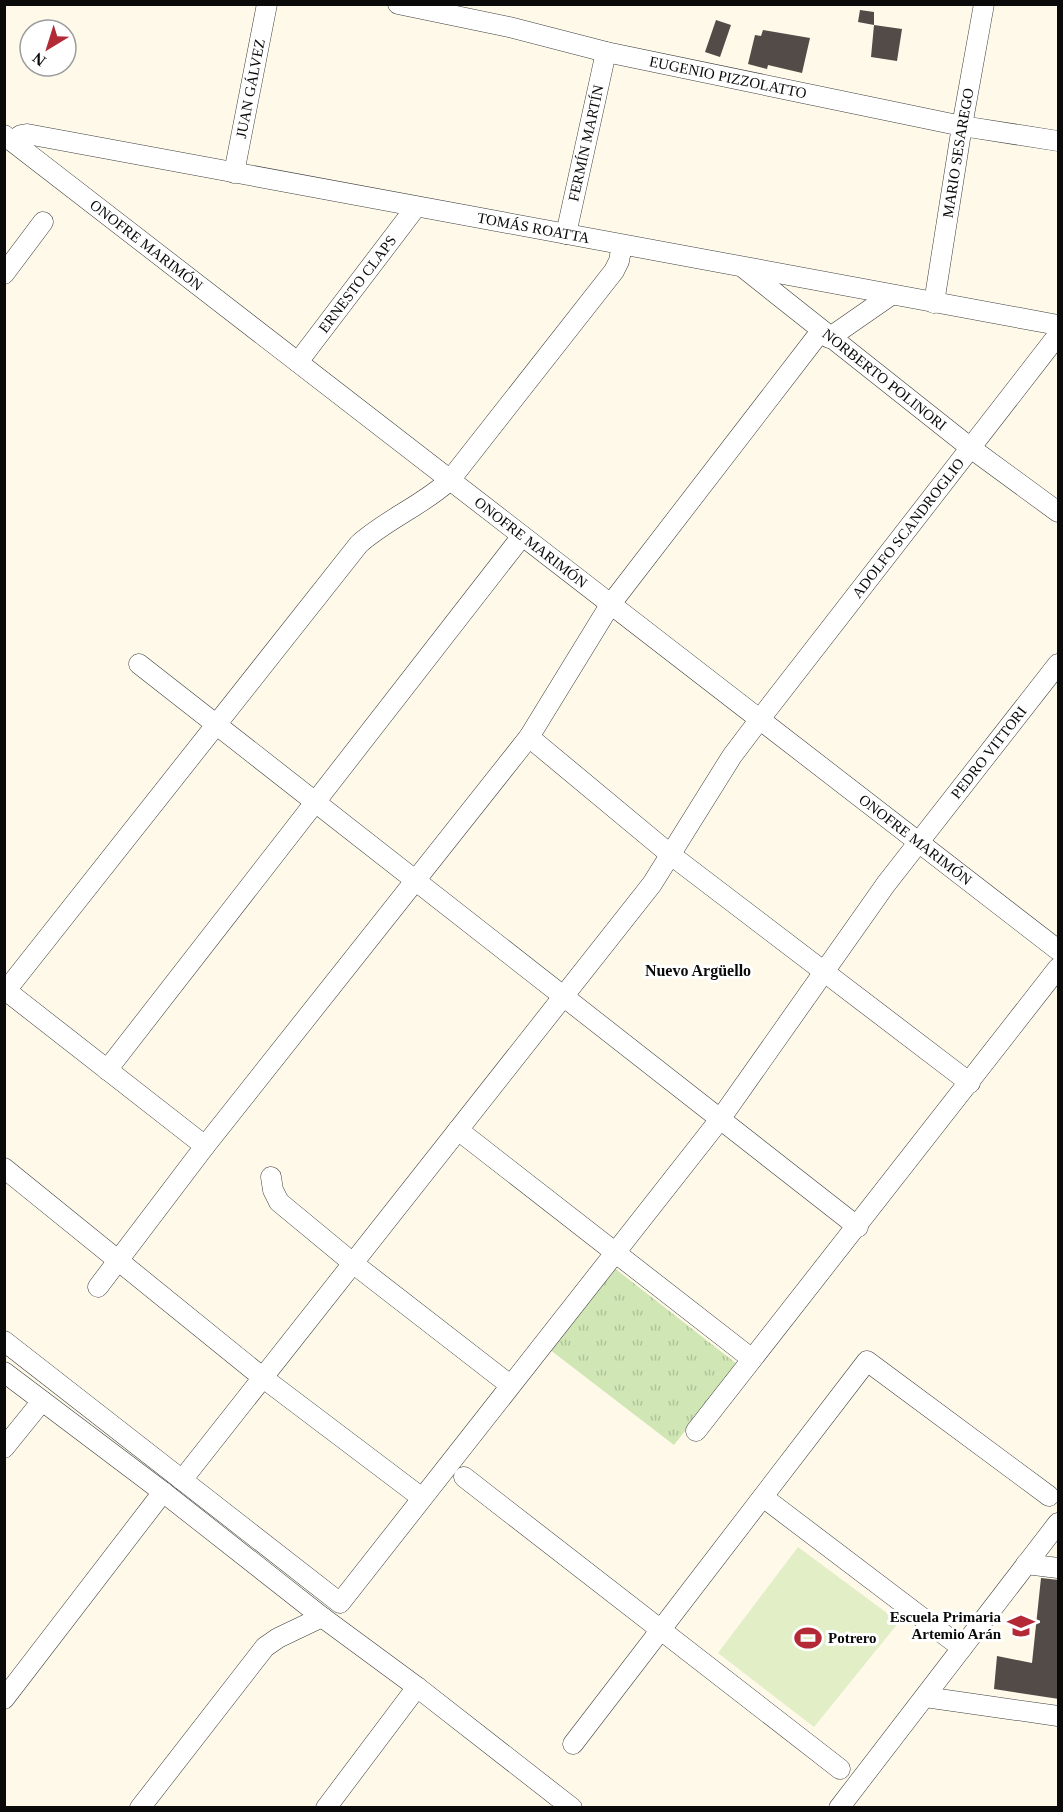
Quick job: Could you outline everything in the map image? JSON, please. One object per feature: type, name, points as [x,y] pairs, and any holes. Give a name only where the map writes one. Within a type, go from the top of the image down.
[{"type":"street","name":"JUAN GÁLVEZ","points":[[234,173],[267,4]]},
{"type":"street","name":"EUGENIO PIZZOLATTO","points":[[398,4],[509,27],[606,52],[962,126],[1059,141]]},
{"type":"street","name":"MARIO SESAREGO","points":[[934,303],[984,4]]},
{"type":"street","name":"FERMÍN MARTÍN","points":[[566,234],[606,52]]},
{"type":"street","name":"TOMÁS ROATTA","points":[[8,138],[27,134],[1059,325]]},
{"type":"street","name":"ONOFRE MARIMÓN","points":[[8,138],[1059,950]]},
{"type":"street","name":"ERNESTO CLAPS","points":[[298,362],[416,207]]},
{"type":"street","points":[[8,261],[43,222]]},
{"type":"street","points":[[205,1146],[5,991],[360,544],[375,530],[450,480],[614,271],[619,261],[622,245]]},
{"type":"street","name":"NORBERTO POLINORI","points":[[742,268],[972,449],[1059,512]]},
{"type":"street","points":[[98,1287],[205,1146],[529,737],[610,605],[825,335],[891,295]]},
{"type":"street","name":"ADOLFO SCANDROGLIO","points":[[182,1480],[652,884],[732,756],[1059,335]]},
{"type":"street","points":[[107,1070],[522,536]]},
{"type":"street","points":[[139,664],[858,1227]]},
{"type":"street","name":"PEDRO VITTORI","points":[[182,1480],[340,1603],[721,1118],[918,841],[1059,664]]},
{"type":"street","points":[[529,737],[671,855],[970,1083]]},
{"type":"street","points":[[696,1431],[1059,968]]},
{"type":"street","points":[[458,1130],[752,1359]]},
{"type":"street","points":[[4,1168],[262,1377],[422,1498]]},
{"type":"street","points":[[271,1177],[273,1190],[279,1202],[354,1264],[510,1385]]},
{"type":"street","points":[[4,1341],[182,1480]]},
{"type":"street","points":[[573,1744],[867,1361],[1049,1496]]},
{"type":"street","points":[[4,1372],[163,1492],[322,1617],[417,1687],[550,1801],[572,1808]]},
{"type":"street","points":[[4,1448],[42,1401]]},
{"type":"street","points":[[464,1477],[840,1769]]},
{"type":"street","points":[[4,1699],[163,1492]]},
{"type":"street","points":[[763,1497],[962,1648]]},
{"type":"street","points":[[839,1808],[1059,1523]]},
{"type":"street","points":[[1026,1564],[1059,1568]]},
{"type":"street","points":[[140,1808],[265,1647],[278,1638],[322,1617]]},
{"type":"street","points":[[326,1808],[417,1687]]},
{"type":"street","points":[[925,1697],[1059,1716]]},
{"type":"green space","points":[[613,1267],[737,1364],[674,1445],[549,1349]]},
{"type":"green space","name":"Potrero","points":[[798,1547],[899,1622],[814,1727],[718,1653]]},
{"type":"building","points":[[860,10],[874,12],[874,25],[858,22]]},
{"type":"building","points":[[716,20],[731,25],[720,57],[705,52]]},
{"type":"building","points":[[874,25],[902,29],[897,61],[871,57]]},
{"type":"building","points":[[763,30],[810,38],[802,73],[768,65],[767,69],[748,64],[755,35],[761,36]]},
{"type":"building","points":[[1041,1578],[1059,1580],[1059,1699],[994,1689],[997,1656],[1032,1663]]},
{"type":"place","name":"Escuela Primaria Artemio Arán","points":[[1021,1626]]},
{"type":"place","name":"Potrero","points":[[808,1638]]},
{"type":"district","name":"Nuevo Argüello","points":[[698,970]]}]
